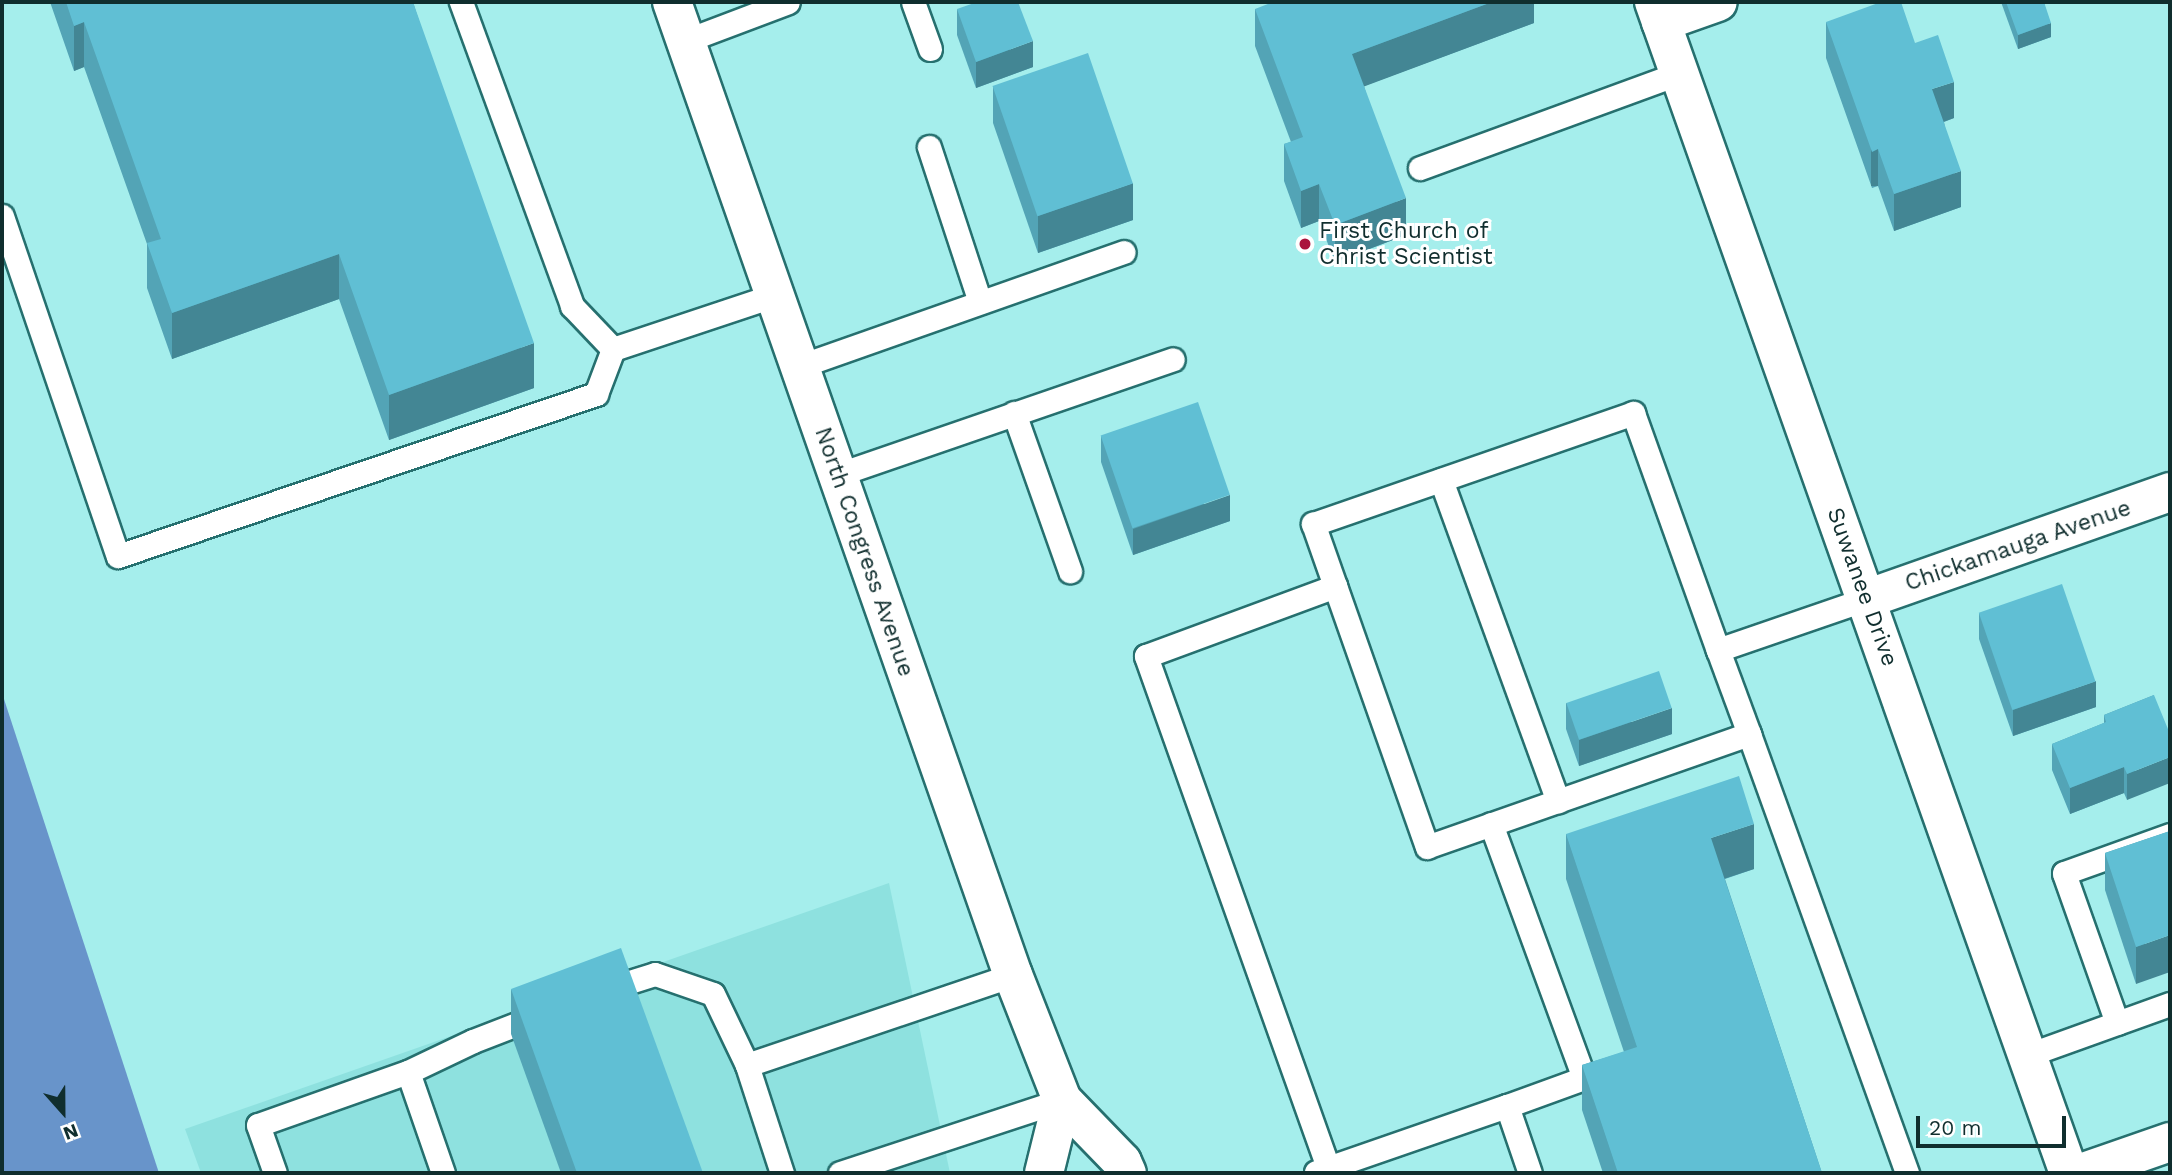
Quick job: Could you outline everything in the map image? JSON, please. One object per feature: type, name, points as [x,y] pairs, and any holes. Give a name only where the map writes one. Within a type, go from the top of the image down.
[{"type":"street","name":"North Congress Avenue","points":[[671,2],[1013,975],[1062,1100],[1122,1161],[1127,1173]]},
{"type":"street","points":[[1658,12],[1718,2]]},
{"type":"street","name":"Suwanee Drive","points":[[1658,12],[2069,1173]]},
{"type":"street","name":"Chickamauga Avenue","points":[[1866,599],[2170,492]]},
{"type":"street","points":[[1044,1173],[1062,1100]]},
{"type":"street","points":[[2081,1173],[2170,1142]]},
{"type":"lane","points":[[461,2],[572,306],[612,349]]},
{"type":"lane","points":[[685,41],[788,2]]},
{"type":"lane","points":[[912,2],[930,50]]},
{"type":"lane","points":[[1420,168],[1679,73]]},
{"type":"lane","points":[[929,148],[979,302]]},
{"type":"lane","points":[[2,216],[118,556],[596,394],[612,349]]},
{"type":"lane","points":[[800,366],[1123,253]]},
{"type":"lane","points":[[612,349],[775,295]]},
{"type":"lane","points":[[837,475],[1173,359]]},
{"type":"lane","points":[[1749,734],[1427,847],[1313,524],[1633,412],[1908,1173]]},
{"type":"lane","points":[[1014,413],[1070,571]]},
{"type":"lane","points":[[1441,480],[1558,801]]},
{"type":"lane","points":[[1335,586],[1146,656],[1324,1172],[1584,1078],[1490,824]]},
{"type":"lane","points":[[1718,650],[1866,599]]},
{"type":"lane","points":[[2117,1023],[2064,873],[2170,835]]},
{"type":"lane","points":[[589,996],[655,974],[713,994],[747,1065],[782,1173]]},
{"type":"lane","points":[[747,1065],[1013,975]]},
{"type":"lane","points":[[2028,1055],[2170,1004]]},
{"type":"lane","points":[[275,1173],[258,1125],[408,1072],[473,1041],[563,1006]]},
{"type":"lane","points":[[408,1072],[443,1173]]},
{"type":"lane","points":[[840,1173],[1062,1100]]},
{"type":"lane","points":[[1507,1106],[1530,1173]]},
{"type":"shaded area","points":[[2,693],[159,1173],[2,1173]]},
{"type":"shaded area","points":[[889,883],[950,1173],[201,1173],[185,1129]]},
{"type":"building","points":[[66,2],[413,2],[534,343],[389,395],[339,254],[172,313],[147,243],[161,239],[84,22],[74,26]]},
{"type":"building","points":[[977,2],[1018,2],[1033,41],[976,62],[957,9]]},
{"type":"building","points":[[1273,2],[1492,2],[1352,54],[1406,198],[1335,225],[1319,184],[1301,191],[1284,144],[1303,137],[1255,9]]},
{"type":"building","points":[[1881,2],[1901,2],[1915,43],[1938,35],[1954,82],[1932,89],[1961,171],[1894,194],[1878,149],[1872,152],[1826,22]]},
{"type":"building","points":[[2006,2],[2044,2],[2051,23],[2018,35]]},
{"type":"building","points":[[1088,53],[1133,183],[1037,216],[993,86]]},
{"type":"building","points":[[1198,402],[1230,495],[1133,528],[1101,436]]},
{"type":"building","points":[[2062,584],[2096,681],[2012,710],[1979,613]]},
{"type":"building","points":[[1659,671],[1672,708],[1579,740],[1566,703]]},
{"type":"building","points":[[2154,695],[2170,734],[2170,757],[2127,774],[2124,767],[2070,788],[2052,744],[2106,722],[2104,715]]},
{"type":"building","points":[[1739,776],[1754,824],[1711,838],[1822,1173],[1618,1173],[1582,1065],[1637,1047],[1566,834]]},
{"type":"building","points":[[2170,831],[2170,935],[2136,947],[2105,853]]},
{"type":"building","points":[[621,948],[703,1173],[577,1173],[511,989]]},
{"type":"place","name":"First Church of Christ Scientist","points":[[1305,244]]}]
